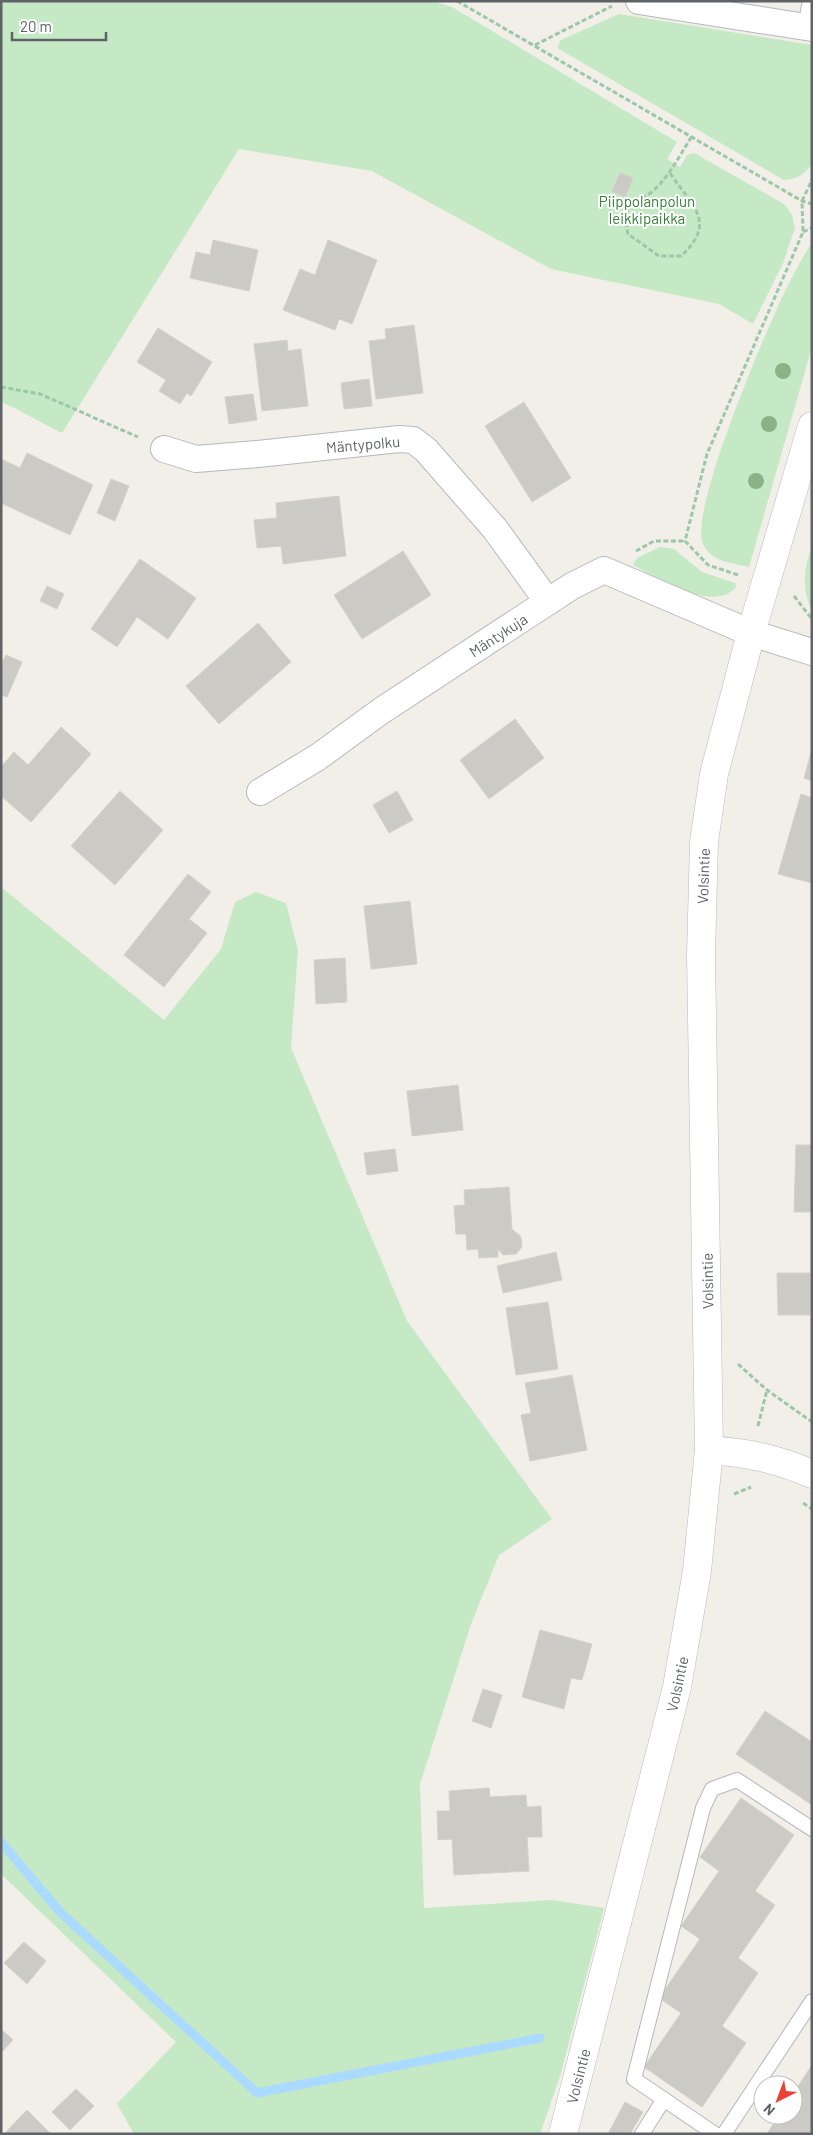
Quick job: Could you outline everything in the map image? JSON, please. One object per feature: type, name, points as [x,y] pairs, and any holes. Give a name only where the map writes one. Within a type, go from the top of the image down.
[{"type":"street","points":[[640,1],[808,27]]},
{"type":"street","name":"Volsintie","points":[[563,2134],[677,1687],[697,1571],[708,1450],[701,955],[704,842],[714,774],[751,633],[812,426]]},
{"type":"street","name":"Mäntypolku","points":[[164,449],[196,459],[399,439],[413,440],[426,450],[494,529],[548,602]]},
{"type":"street","points":[[604,570],[751,633],[812,652]]},
{"type":"street","name":"Mäntykuja","points":[[260,792],[318,758],[381,711],[572,586],[604,570]]},
{"type":"street","points":[[708,1450],[751,1454],[793,1466],[812,1474]]},
{"type":"lane","points":[[808,27],[810,1]]},
{"type":"lane","points":[[715,2134],[634,2079],[703,1808],[712,1789],[737,1780],[812,1829]]},
{"type":"lane","points":[[724,2134],[812,2001]]},
{"type":"lane","points":[[642,2134],[664,2099]]},
{"type":"path","points":[[457,1],[802,201],[812,204]]},
{"type":"path","points":[[534,45],[610,7]]},
{"type":"path","points":[[670,173],[699,213],[700,225],[694,244],[681,256],[659,256],[628,234],[624,214],[631,202],[652,192],[670,173],[692,136]]},
{"type":"path","points":[[686,541],[708,454],[803,232],[802,201],[812,180]]},
{"type":"path","points":[[803,232],[812,228]]},
{"type":"path","points":[[1,387],[40,394],[164,449]]},
{"type":"path","points":[[604,570],[654,541],[686,541],[708,565],[790,590],[812,619]]},
{"type":"path","points":[[736,1359],[739,1365],[767,1390],[812,1422]]},
{"type":"green space","name":"Piippolanpolun leikkipaikka","points":[[1,1],[432,1],[452,7],[677,142],[667,159],[680,167],[687,155],[694,153],[784,204],[792,215],[795,228],[783,263],[753,324],[719,304],[551,269],[372,171],[239,149],[62,433],[1,402]]},
{"type":"green space","points":[[619,14],[812,45],[812,164],[809,168],[800,176],[784,180],[557,48],[561,40]]},
{"type":"green space","points":[[812,242],[812,347],[749,567],[729,563],[711,555],[703,544],[702,525],[707,496],[732,418],[763,340],[786,289]]},
{"type":"green space","points":[[812,546],[812,611],[806,594],[805,578]]},
{"type":"green space","points":[[660,547],[674,549],[702,572],[735,583],[736,587],[726,594],[714,597],[700,595],[685,591],[633,565],[637,558]]},
{"type":"green space","points":[[1,887],[164,1020],[221,949],[235,902],[256,892],[286,903],[298,950],[291,1048],[407,1321],[552,1519],[499,1555],[471,1624],[420,1784],[424,1908],[552,1900],[604,1908],[561,2073],[540,2134],[134,2134],[117,2104],[176,2042],[1,1874]]},
{"type":"building","points":[[620,173],[633,178],[625,197],[612,191]]},
{"type":"building","points":[[213,240],[258,250],[249,291],[190,278],[196,252],[210,255]]},
{"type":"building","points":[[328,240],[377,260],[352,324],[339,319],[335,330],[283,310],[300,269],[315,275]]},
{"type":"building","points":[[414,325],[423,393],[376,399],[369,341],[386,339],[385,329]]},
{"type":"building","points":[[158,328],[212,362],[191,396],[187,393],[180,404],[159,391],[166,380],[137,362]]},
{"type":"building","points":[[287,340],[288,351],[301,349],[308,406],[262,411],[254,344]]},
{"type":"building","points":[[369,379],[372,406],[344,409],[341,383]]},
{"type":"building","points":[[253,394],[257,420],[229,424],[225,397]]},
{"type":"building","points":[[524,402],[571,478],[532,502],[485,426]]},
{"type":"building","points":[[27,453],[93,485],[70,535],[1,503],[1,459],[20,468]]},
{"type":"building","points":[[111,479],[129,486],[115,521],[97,513]]},
{"type":"building","points":[[339,496],[346,556],[283,564],[281,546],[257,548],[254,520],[277,518],[276,503]]},
{"type":"building","points":[[403,551],[431,595],[362,639],[334,595]]},
{"type":"building","points":[[140,559],[196,598],[168,639],[137,617],[117,647],[91,629]]},
{"type":"building","points":[[47,586],[64,594],[57,609],[40,601]]},
{"type":"building","points":[[258,623],[291,662],[219,724],[186,686]]},
{"type":"building","points":[[6,655],[22,662],[7,697],[1,695],[1,665]]},
{"type":"building","points":[[515,719],[544,758],[489,799],[460,760]]},
{"type":"building","points":[[61,727],[91,754],[31,822],[1,796],[1,767],[14,752],[28,765]]},
{"type":"building","points":[[812,749],[812,781],[804,778]]},
{"type":"building","points":[[120,791],[163,830],[115,885],[71,846]]},
{"type":"building","points":[[397,791],[413,820],[389,833],[373,805]]},
{"type":"building","points":[[801,794],[812,798],[812,883],[778,874]]},
{"type":"building","points":[[188,874],[211,892],[189,919],[207,933],[164,987],[124,955]]},
{"type":"building","points":[[410,901],[417,964],[371,969],[364,906]]},
{"type":"building","points":[[345,958],[347,1002],[316,1004],[314,960]]},
{"type":"building","points":[[458,1085],[463,1130],[412,1136],[407,1091]]},
{"type":"building","points":[[796,1145],[812,1145],[812,1212],[794,1212]]},
{"type":"building","points":[[395,1149],[398,1171],[367,1175],[364,1153]]},
{"type":"building","points":[[509,1187],[512,1229],[521,1237],[522,1247],[516,1254],[503,1255],[498,1249],[498,1257],[479,1258],[478,1249],[467,1250],[466,1234],[456,1234],[454,1206],[465,1205],[464,1190]]},
{"type":"building","points":[[556,1252],[562,1280],[503,1293],[497,1266]]},
{"type":"building","points":[[777,1273],[810,1273],[810,1315],[778,1315]]},
{"type":"building","points":[[548,1302],[558,1369],[516,1375],[506,1308]]},
{"type":"building","points":[[572,1375],[587,1450],[530,1461],[521,1415],[531,1413],[525,1383]]},
{"type":"building","points":[[540,1630],[592,1644],[582,1680],[571,1678],[564,1709],[522,1697]]},
{"type":"building","points":[[483,1689],[502,1695],[491,1728],[472,1721]]},
{"type":"building","points":[[765,1711],[812,1742],[812,1805],[736,1754]]},
{"type":"building","points":[[489,1788],[490,1797],[526,1795],[527,1807],[541,1806],[542,1837],[527,1837],[529,1871],[454,1875],[452,1839],[438,1840],[437,1811],[450,1811],[449,1791]]},
{"type":"building","points":[[741,1798],[794,1835],[755,1891],[775,1905],[738,1958],[758,1973],[722,2026],[746,2043],[702,2107],[644,2067],[681,2013],[659,1998],[700,1939],[681,1926],[719,1871],[700,1857]]},
{"type":"building","points":[[24,1942],[46,1961],[27,1984],[4,1963]]},
{"type":"building","points":[[1,2029],[13,2040],[1,2053]]},
{"type":"building","points":[[812,2065],[812,2134],[767,2134],[773,2125],[803,2125],[803,2079]]},
{"type":"building","points":[[76,2089],[94,2106],[70,2130],[52,2112]]},
{"type":"building","points":[[625,2102],[643,2112],[630,2134],[608,2134]]},
{"type":"building","points":[[27,2110],[51,2134],[4,2134]]},
{"type":"waterway","points":[[1,1842],[60,1912],[257,2093],[540,2038]]}]
